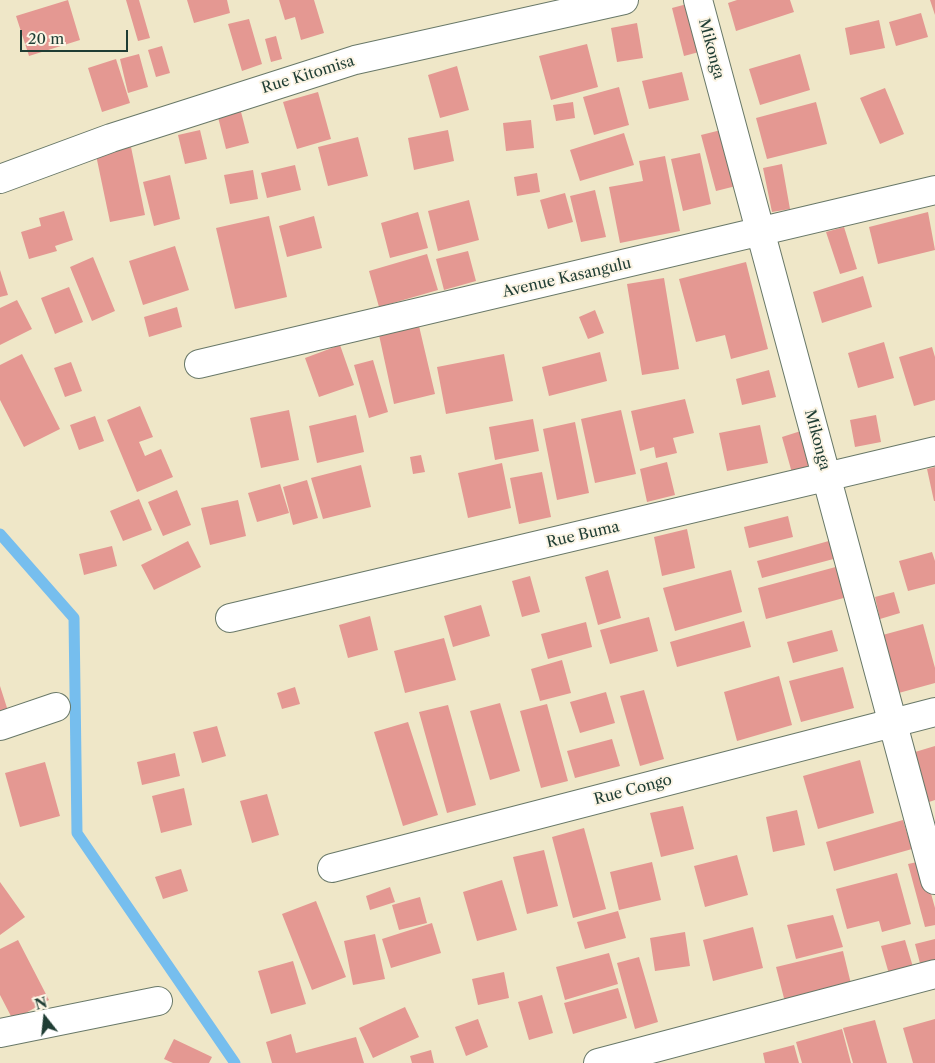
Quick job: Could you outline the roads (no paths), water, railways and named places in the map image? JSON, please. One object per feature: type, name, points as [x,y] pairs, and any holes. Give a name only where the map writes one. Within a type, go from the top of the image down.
[{"type":"street","name":"Rue Kitomisa","points":[[0,179],[111,138],[355,60],[624,0]]},
{"type":"street","name":"Mikonga","points":[[698,0],[935,880]]},
{"type":"street","name":"Avenue Kasangulu","points":[[199,364],[761,233],[935,190]]},
{"type":"street","name":"Rue Buma","points":[[230,618],[935,451]]},
{"type":"street","points":[[0,726],[56,707]]},
{"type":"street","name":"Rue Congo","points":[[332,868],[935,712]]},
{"type":"street","points":[[598,1063],[935,974]]},
{"type":"street","points":[[0,1033],[158,1001]]},
{"type":"waterway","points":[[0,534],[74,618],[77,833],[235,1063]]}]
